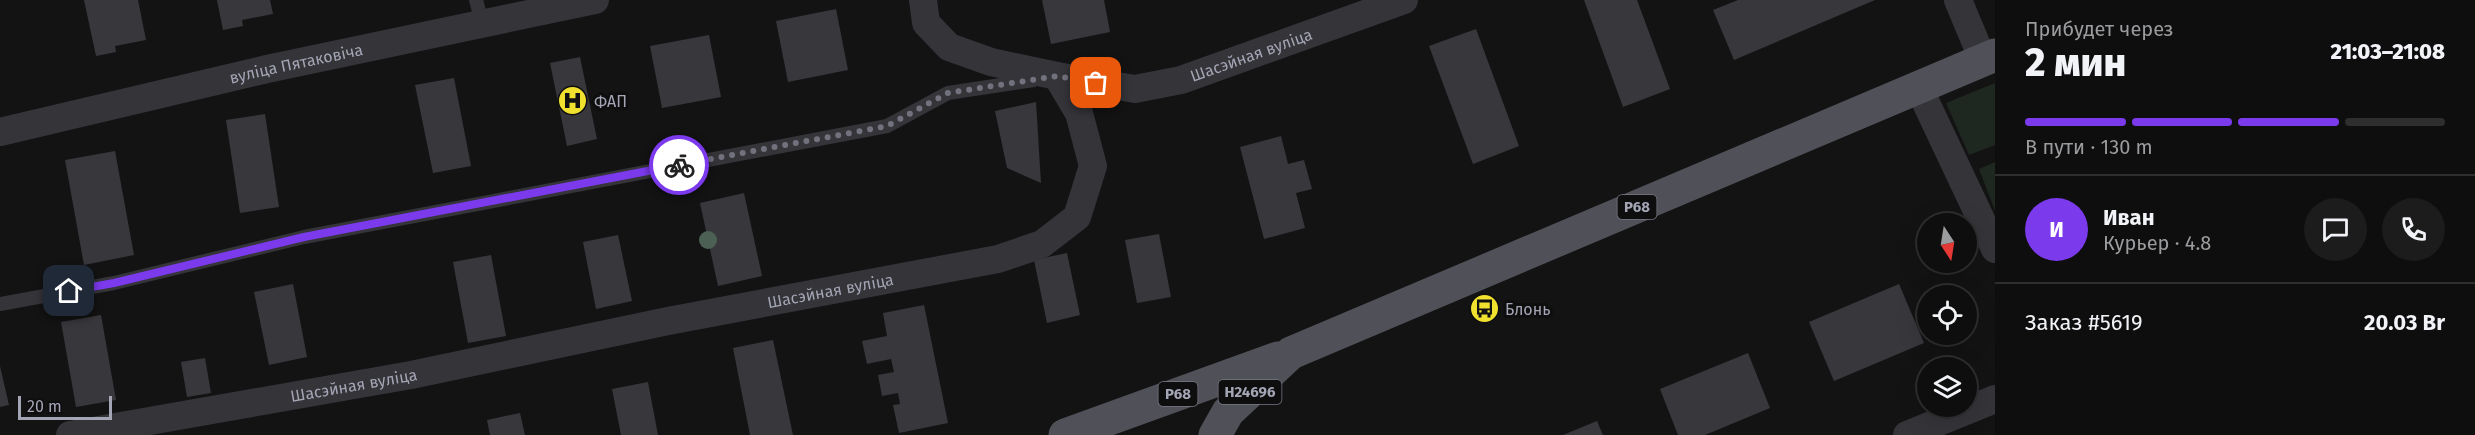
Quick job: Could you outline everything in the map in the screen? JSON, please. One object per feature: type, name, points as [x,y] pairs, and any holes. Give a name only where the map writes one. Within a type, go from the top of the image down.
[{"type":"main road","name":"Р68","points":[[1065,435],[1291,353],[1989,58]]},
{"type":"main road","name":"Н24696","points":[[1215,435],[1228,412],[1291,353]]},
{"type":"street","name":"вуліца Пятаковіча","points":[[0,132],[267,69],[479,12],[595,0]]},
{"type":"street","points":[[923,0],[926,23],[949,47],[991,62],[1057,76]]},
{"type":"street","name":"Шасэйная вуліца","points":[[1057,76],[1135,89],[1181,80],[1404,0]]},
{"type":"street","points":[[1958,0],[1989,58]]},
{"type":"street","name":"Шасэйная вуліца","points":[[70,435],[411,375],[668,321],[998,259],[1042,244],[1077,217],[1093,166],[1079,114],[1057,76]]},
{"type":"street","points":[[1919,88],[1995,249]]},
{"type":"street","points":[[1907,435],[1995,399]]},
{"type":"lane","points":[[0,304],[114,283],[327,232],[887,126],[948,93],[1057,76]]},
{"type":"shaded area","points":[[1995,83],[1995,145],[1969,155],[1946,103]]},
{"type":"shaded area","points":[[1995,162],[1995,211],[1979,169]]},
{"type":"building","points":[[84,0],[138,0],[146,40],[115,46],[116,52],[96,56]]},
{"type":"building","points":[[217,0],[270,0],[273,14],[242,20],[243,26],[223,30]]},
{"type":"building","points":[[1042,0],[1104,0],[1110,32],[1051,44]]},
{"type":"building","points":[[1584,0],[1637,0],[1670,89],[1623,107]]},
{"type":"building","points":[[1738,0],[1875,0],[1734,60],[1713,10]]},
{"type":"building","points":[[836,9],[848,70],[788,82],[776,21]]},
{"type":"building","points":[[1476,29],[1519,146],[1473,164],[1429,46]]},
{"type":"building","points":[[709,35],[721,97],[662,108],[650,46]]},
{"type":"building","name":"ФАП","points":[[580,57],[597,139],[567,146],[550,63]]},
{"type":"building","points":[[454,78],[471,166],[433,173],[415,85]]},
{"type":"building","points":[[1036,102],[1041,183],[1007,168],[995,111]]},
{"type":"building","points":[[265,114],[279,207],[240,213],[226,120]]},
{"type":"building","points":[[1281,136],[1288,164],[1304,160],[1312,189],[1296,193],[1305,228],[1264,239],[1240,147]]},
{"type":"building","points":[[115,151],[134,255],[84,265],[65,160]]},
{"type":"building","points":[[744,193],[762,276],[718,286],[700,203]]},
{"type":"building","points":[[1159,234],[1171,297],[1137,303],[1125,240]]},
{"type":"building","points":[[618,235],[632,301],[596,309],[583,242]]},
{"type":"building","points":[[1067,253],[1080,315],[1047,323],[1034,260]]},
{"type":"building","points":[[491,255],[506,336],[468,343],[453,262]]},
{"type":"building","points":[[293,284],[307,357],[269,365],[254,292]]},
{"type":"building","points":[[1899,284],[1917,326],[1917,345],[1919,345],[1834,381],[1809,322]]},
{"type":"building","points":[[924,305],[948,423],[899,433],[893,405],[900,404],[898,393],[882,396],[878,375],[894,372],[891,359],[867,364],[862,341],[887,336],[883,313]]},
{"type":"building","points":[[101,315],[116,400],[76,407],[61,322]]},
{"type":"building","points":[[773,340],[793,435],[750,435],[733,348]]},
{"type":"building","points":[[1748,353],[1770,408],[1705,435],[1678,435],[1660,389]]},
{"type":"building","points":[[205,358],[211,393],[187,397],[181,362]]},
{"type":"building","points":[[0,366],[9,405],[0,407]]},
{"type":"building","points":[[648,382],[658,435],[621,435],[612,389]]},
{"type":"building","points":[[520,413],[525,435],[490,435],[487,420]]},
{"type":"building","points":[[1597,421],[1603,435],[1563,435]]},
{"type":"way so far","points":[[679,165],[887,126],[948,93],[1057,76],[1096,83]]},
{"type":"place","name":"ФАП","points":[[573,101]]},
{"type":"place","name":"Блонь","points":[[1484,309]]},
{"type":"route","points":[[69,291],[114,283],[304,237],[679,165]]}]
